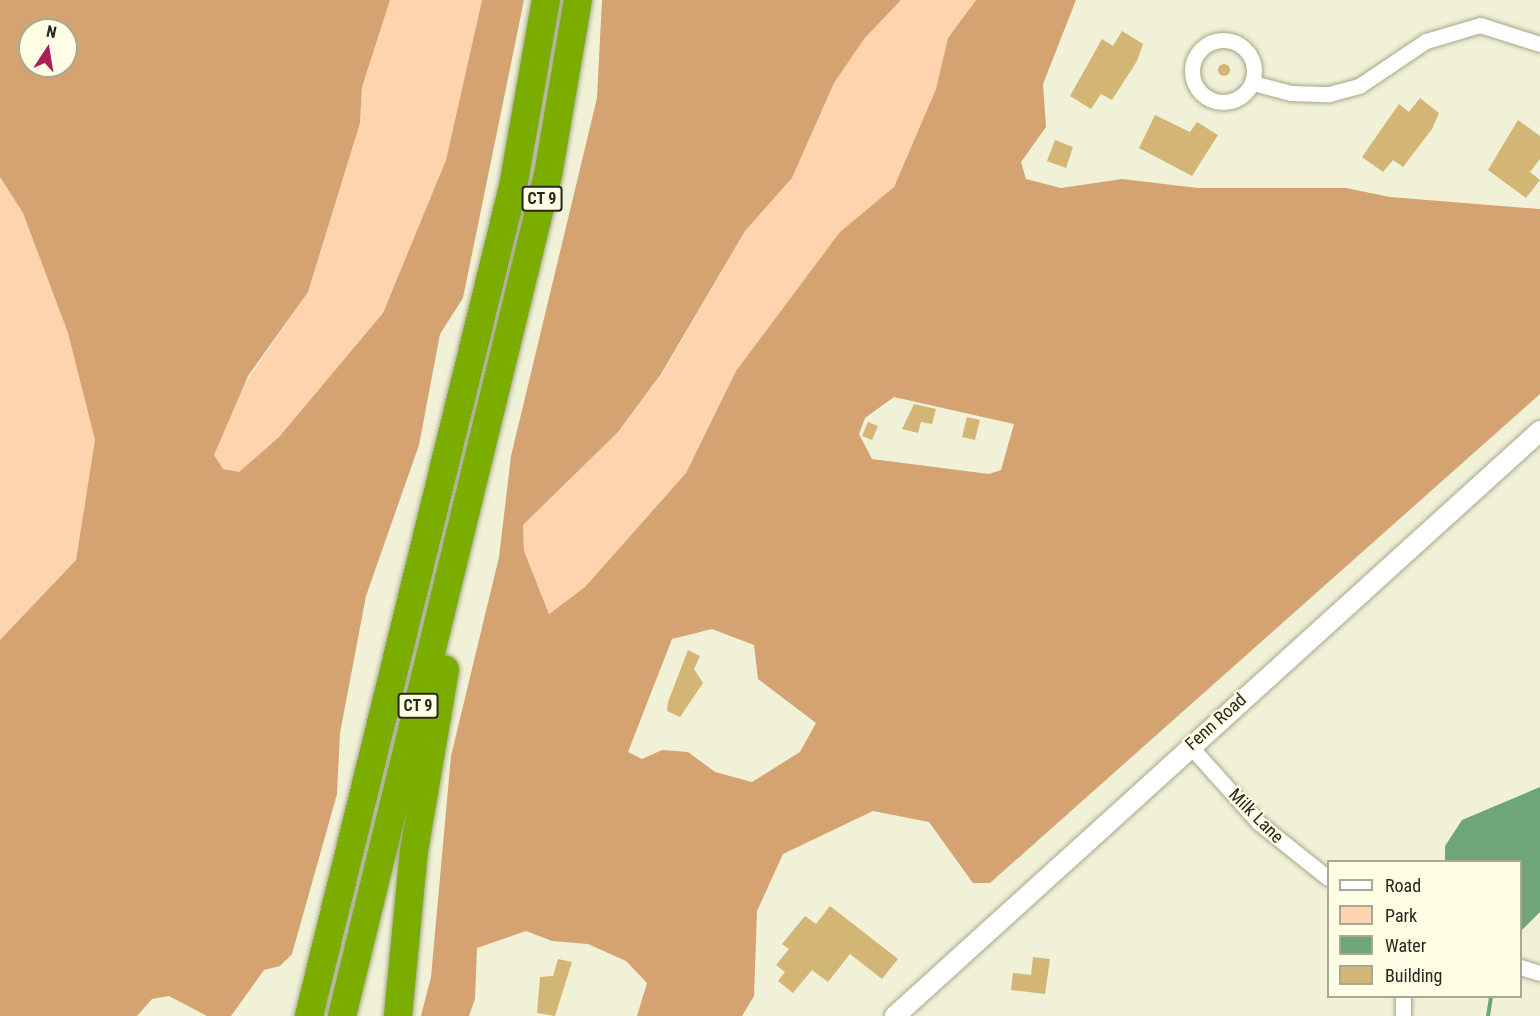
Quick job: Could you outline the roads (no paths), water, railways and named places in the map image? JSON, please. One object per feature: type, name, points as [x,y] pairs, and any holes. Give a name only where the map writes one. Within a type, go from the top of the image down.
[{"type":"highway","name":"CT 9","points":[[309,1016],[513,187],[546,0]]},
{"type":"highway","name":"CT 9","points":[[342,1016],[557,136],[578,0]]},
{"type":"highway","points":[[398,1016],[416,839],[456,610],[487,470],[494,396]]},
{"type":"highway","points":[[298,1016],[324,956]]},
{"type":"street","points":[[1253,82],[1291,93],[1329,94],[1359,86],[1433,37],[1480,25],[1540,44]]},
{"type":"street","points":[[1230,40],[1248,52],[1253,82],[1239,99],[1218,102],[1194,82],[1193,61],[1205,45],[1230,40]]},
{"type":"street","name":"Fenn Road","points":[[895,1016],[1190,746],[1540,431]]},
{"type":"street","name":"Milk Lane","points":[[1190,746],[1259,824],[1327,876]]},
{"type":"street","points":[[1522,967],[1540,973]]},
{"type":"street","points":[[1403,998],[1403,1016]]},
{"type":"water","points":[[1540,787],[1540,912],[1522,930],[1522,860],[1445,860],[1445,846],[1462,820]]},
{"type":"waterway","points":[[1488,1016],[1491,998]]}]
